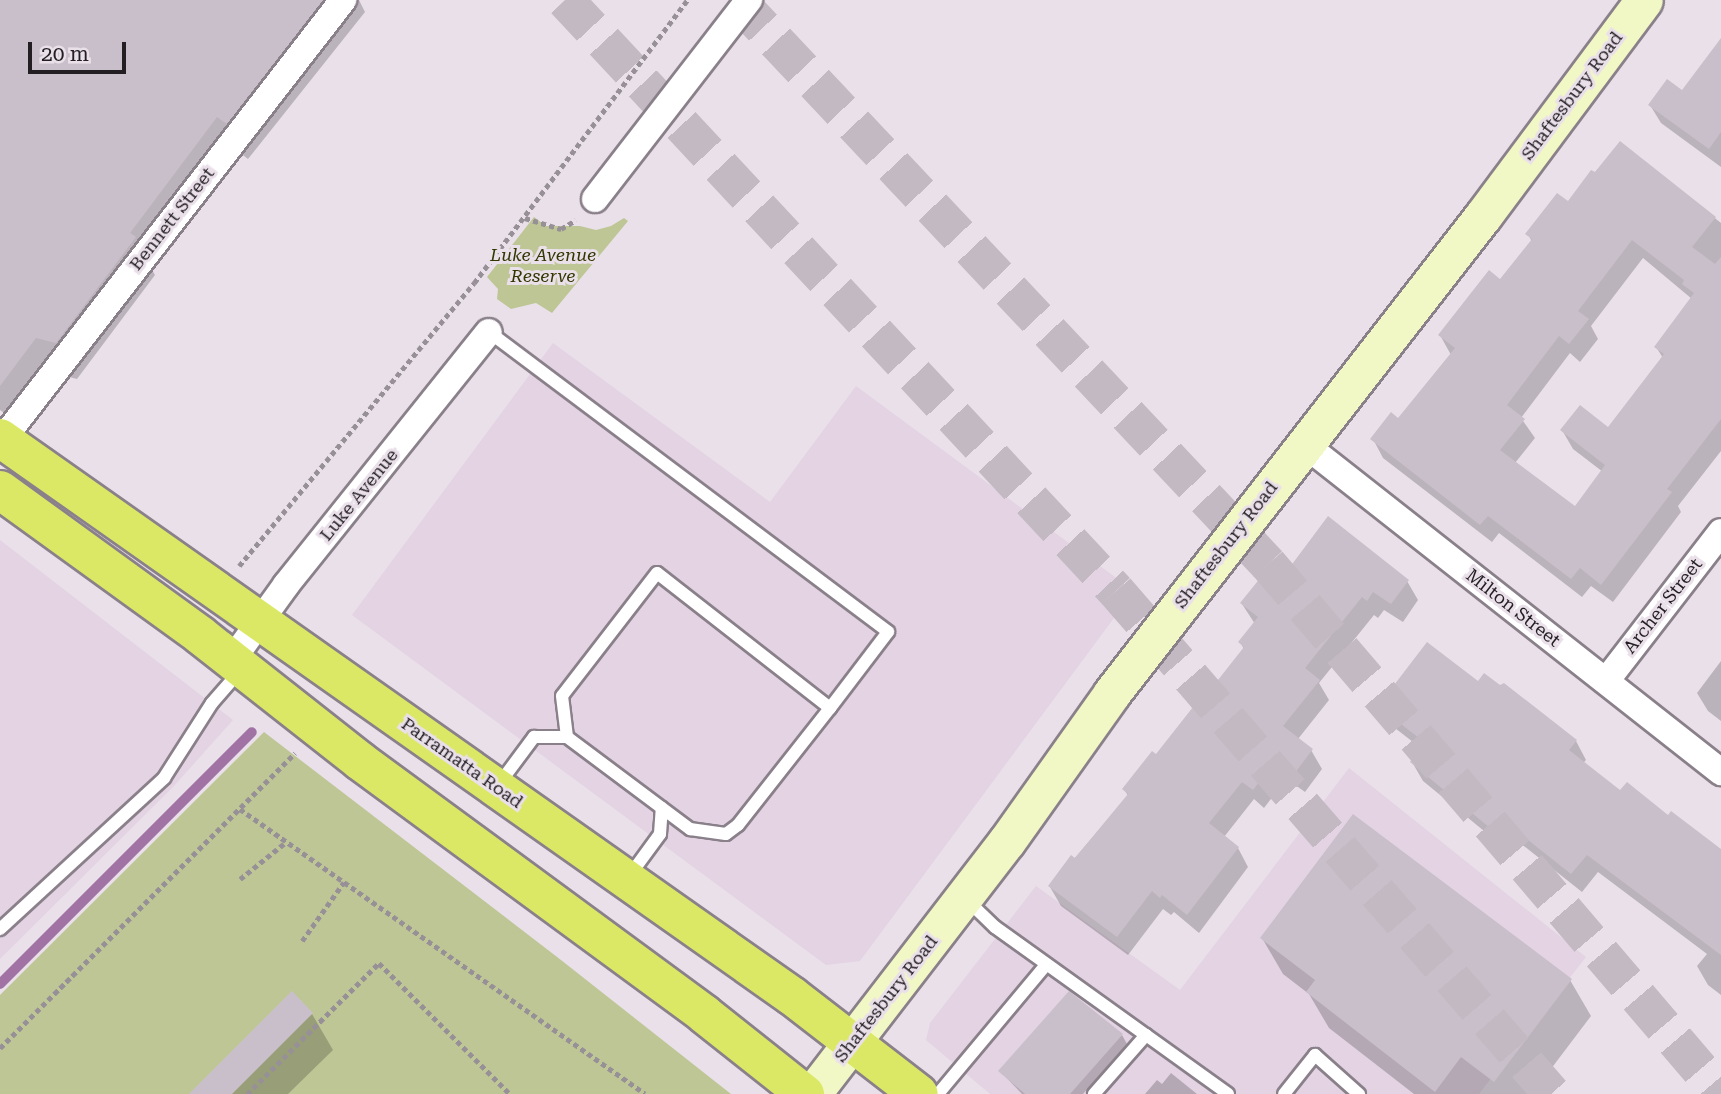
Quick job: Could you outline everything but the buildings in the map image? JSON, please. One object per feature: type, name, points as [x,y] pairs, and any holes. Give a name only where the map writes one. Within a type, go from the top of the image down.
[{"type":"highway","name":"Parramatta Road","points":[[1,439],[627,879],[854,1041],[919,1094]]},
{"type":"highway","points":[[0,490],[237,664],[360,761],[704,1014],[805,1094]]},
{"type":"highway","points":[[464,835],[496,787]]},
{"type":"main road","name":"Shaftesbury Road","points":[[812,1094],[964,897],[1112,693],[1483,216],[1644,0]]},
{"type":"street","name":"Bennett Street","points":[[1,439],[343,0]]},
{"type":"street","points":[[595,199],[749,0]]},
{"type":"street","name":"Luke Avenue","points":[[237,664],[261,621],[286,585],[489,332]]},
{"type":"street","name":"Milton Street","points":[[1304,444],[1721,772]]},
{"type":"street","name":"Archer Street","points":[[1606,681],[1721,532]]},
{"type":"lane","points":[[489,332],[888,632],[738,825],[726,834],[690,829],[566,737],[534,737],[496,787]]},
{"type":"lane","points":[[566,737],[562,696],[657,573],[830,708]]},
{"type":"lane","points":[[0,929],[164,778],[237,664]]},
{"type":"lane","points":[[627,879],[660,834],[662,808]]},
{"type":"lane","points":[[964,897],[995,927],[1228,1094]]},
{"type":"lane","points":[[938,1094],[1046,965]]},
{"type":"lane","points":[[1094,1094],[1146,1035]]},
{"type":"lane","points":[[1284,1094],[1315,1055],[1359,1094]]},
{"type":"path","points":[[241,563],[525,218],[543,189],[687,0]]},
{"type":"path","points":[[525,218],[561,229],[574,222],[595,199]]},
{"type":"path","points":[[0,1048],[301,748]]},
{"type":"path","points":[[240,809],[645,1094]]},
{"type":"path","points":[[240,879],[286,842]]},
{"type":"path","points":[[302,941],[344,882]]},
{"type":"path","points":[[247,1094],[379,963],[510,1094]]},
{"type":"shaded area","points":[[553,343],[770,502],[856,386],[1134,591],[860,961],[826,965],[352,615]]},
{"type":"shaded area","points":[[0,540],[233,720],[174,786],[0,959]]},
{"type":"shaded area","points":[[1349,768],[1586,957],[1479,1094],[990,1094],[926,1040],[930,1023],[1036,886],[1180,990]]},
{"type":"green space","name":"Luke Avenue Reserve","points":[[534,217],[546,226],[580,226],[596,230],[611,226],[624,218],[628,221],[552,313],[536,303],[511,309],[497,299],[498,289],[487,277]]},
{"type":"green space","points":[[264,732],[731,1094],[0,1094],[0,995]]},
{"type":"waterway","points":[[0,984],[252,732]]},
{"type":"tunnel","points":[[565,0],[1116,591],[1552,1094]]},
{"type":"tunnel","points":[[737,0],[1268,564],[1721,1094]]}]
